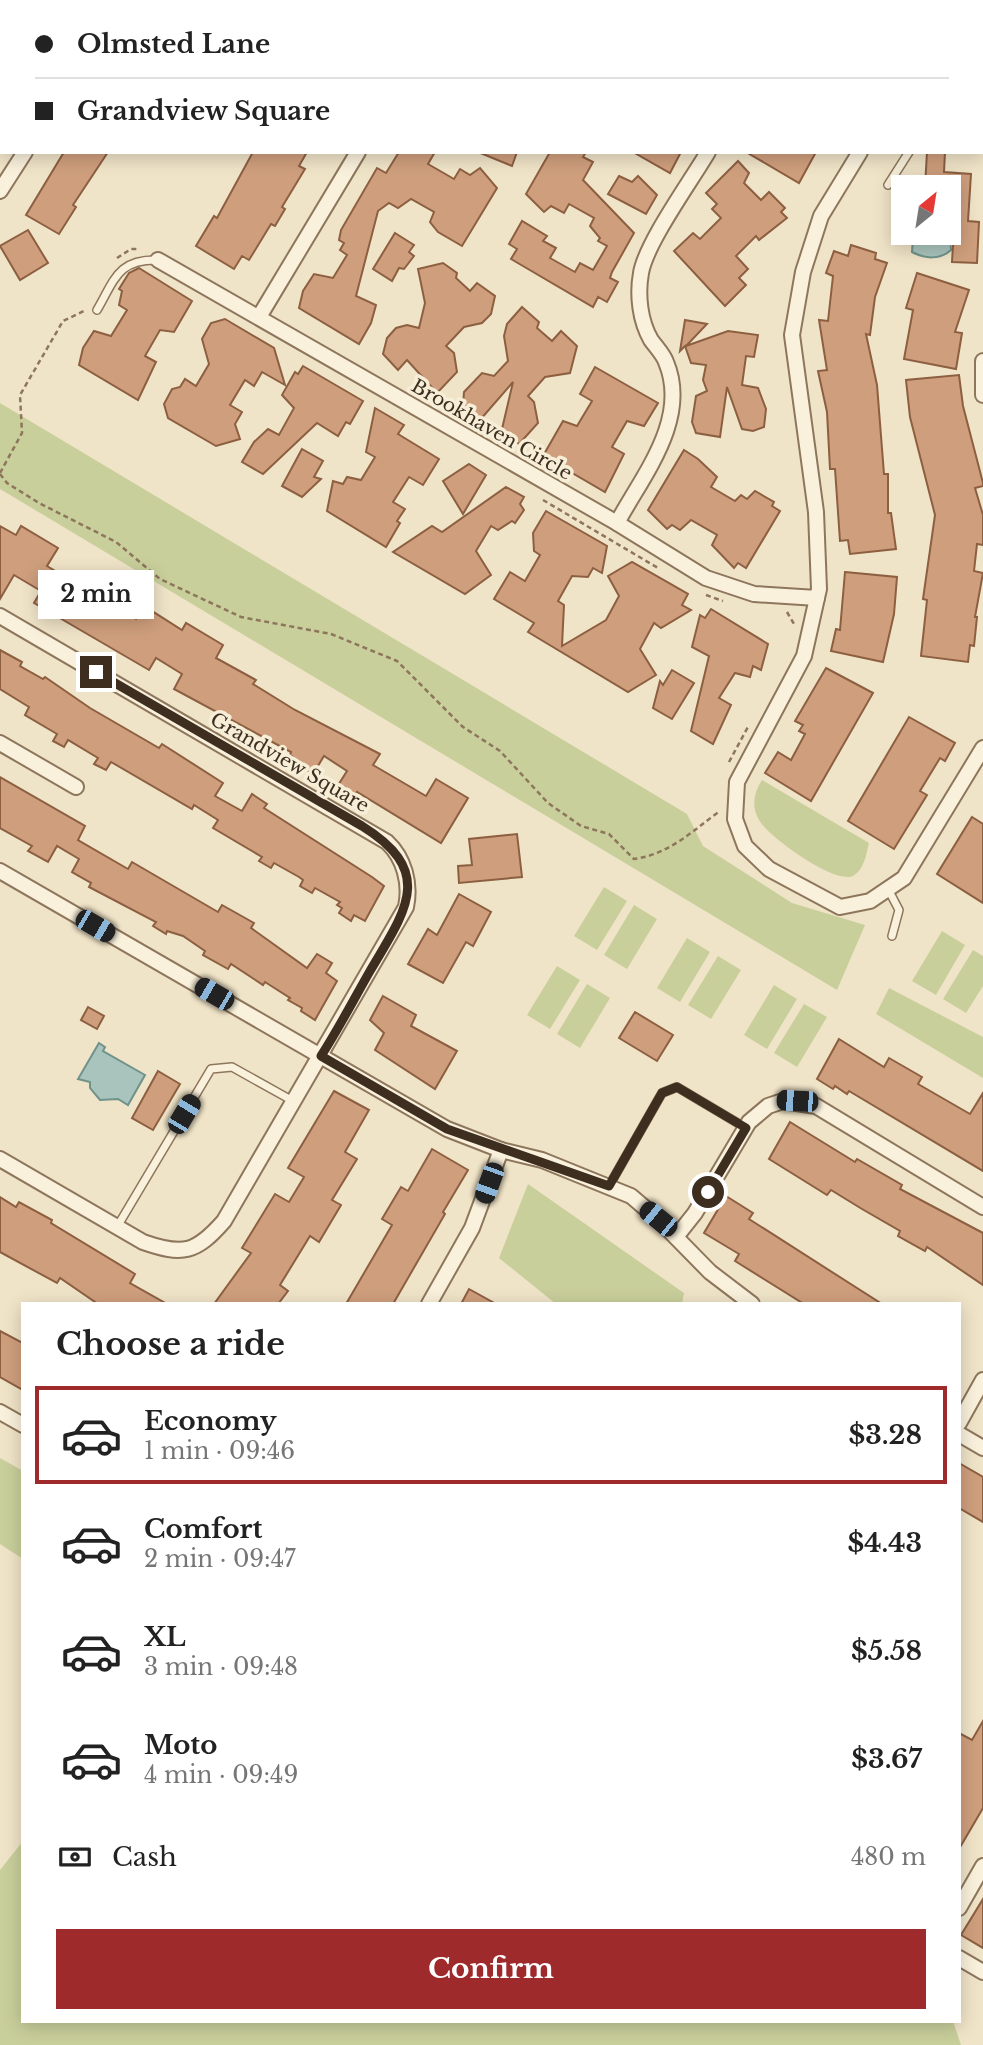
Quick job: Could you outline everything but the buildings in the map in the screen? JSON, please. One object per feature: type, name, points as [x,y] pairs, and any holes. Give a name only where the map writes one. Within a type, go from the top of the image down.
[{"type":"street","points":[[0,191],[24,154]]},
{"type":"street","points":[[259,317],[357,154]]},
{"type":"street","points":[[617,523],[667,430],[674,411],[672,381],[666,360],[650,339],[640,315],[641,272],[707,154]]},
{"type":"street","points":[[859,154],[821,216],[803,272],[792,335],[816,512],[817,598],[804,656],[737,782],[735,819],[745,846],[769,869],[840,907],[870,901],[904,878],[983,748]]},
{"type":"street","name":"Brookhaven Circle","points":[[158,260],[725,586],[754,594],[817,598]]},
{"type":"street","points":[[983,361],[983,395]]},
{"type":"street","name":"Grandview Square","points":[[0,616],[362,826],[395,849],[406,876],[406,907],[224,1221],[204,1244],[184,1250],[161,1248],[117,1227]]},
{"type":"street","points":[[0,743],[76,787]]},
{"type":"street","points":[[0,871],[447,1129],[501,1150],[542,1160],[631,1196],[710,1272],[749,1302]]},
{"type":"street","points":[[676,1237],[695,1213],[746,1128],[768,1106],[782,1101],[816,1106],[983,1207]]},
{"type":"street","points":[[430,1302],[472,1228],[501,1150]]},
{"type":"street","points":[[0,1159],[117,1227]]},
{"type":"street","points":[[961,1420],[983,1381]]},
{"type":"street","points":[[0,1412],[21,1424]]},
{"type":"street","points":[[961,1435],[983,1448]]},
{"type":"street","points":[[961,1904],[983,1866]]},
{"type":"street","points":[[961,1959],[983,1972]]},
{"type":"lane","points":[[888,186],[908,154]]},
{"type":"lane","points":[[97,310],[123,266],[138,260],[158,260]]},
{"type":"lane","points":[[887,889],[899,910],[892,936]]},
{"type":"lane","points":[[117,1227],[211,1069],[232,1067],[294,1102]]},
{"type":"lane","points":[[609,1186],[662,1093],[677,1087],[746,1128]]},
{"type":"path","points":[[114,262],[121,253],[131,248],[162,254],[158,260]]},
{"type":"path","points":[[89,303],[83,314],[63,321],[20,395],[22,433],[0,474],[7,483],[39,503],[116,542],[160,579],[241,617],[331,634],[397,660],[463,727],[500,751],[548,803],[581,826],[609,834],[634,859],[655,856],[680,842],[720,811],[723,822]]},
{"type":"path","points":[[537,496],[668,574]]},
{"type":"path","points":[[702,593],[733,603]]},
{"type":"path","points":[[781,608],[795,622],[793,632]]},
{"type":"path","points":[[724,772],[749,724]]},
{"type":"green space","points":[[0,403],[687,814],[703,846],[792,903],[865,925],[837,990],[0,489]]},
{"type":"green space","points":[[762,780],[869,843],[860,870],[853,876],[844,877],[818,867],[788,848],[765,828],[754,805]]},
{"type":"green space","points":[[604,887],[627,901],[597,950],[574,936]]},
{"type":"green space","points":[[634,905],[657,919],[627,969],[604,955]]},
{"type":"green space","points":[[942,931],[965,945],[936,995],[912,981]]},
{"type":"green space","points":[[687,938],[710,952],[680,1002],[657,988]]},
{"type":"green space","points":[[973,950],[983,956],[983,986],[966,1013],[943,999]]},
{"type":"green space","points":[[718,956],[741,970],[711,1019],[688,1005]]},
{"type":"green space","points":[[557,966],[580,980],[550,1029],[527,1015]]},
{"type":"green space","points":[[587,984],[610,998],[580,1048],[557,1034]]},
{"type":"green space","points":[[774,985],[797,999],[767,1049],[744,1035]]},
{"type":"green space","points":[[889,988],[983,1037],[983,1078],[876,1014]]},
{"type":"green space","points":[[804,1004],[827,1017],[797,1067],[774,1053]]},
{"type":"green space","points":[[528,1184],[684,1293],[682,1302],[554,1302],[499,1258]]},
{"type":"green space","points":[[0,1458],[21,1470],[21,1558],[0,1544]]},
{"type":"green space","points":[[21,1844],[21,2023],[954,2023],[961,2045],[0,2045],[0,1870]]},
{"type":"water","points":[[912,245],[951,245],[951,250],[942,256],[922,256],[912,252]]},
{"type":"water","points":[[99,1043],[105,1047],[103,1051],[145,1075],[128,1105],[118,1099],[100,1100],[90,1088],[90,1082],[78,1079]]},
{"type":"route","points":[[96,672],[362,826],[387,842],[399,855],[406,876],[406,907],[321,1056],[447,1129],[501,1150],[542,1160],[609,1186],[662,1093],[677,1087],[746,1128],[708,1192]]}]
